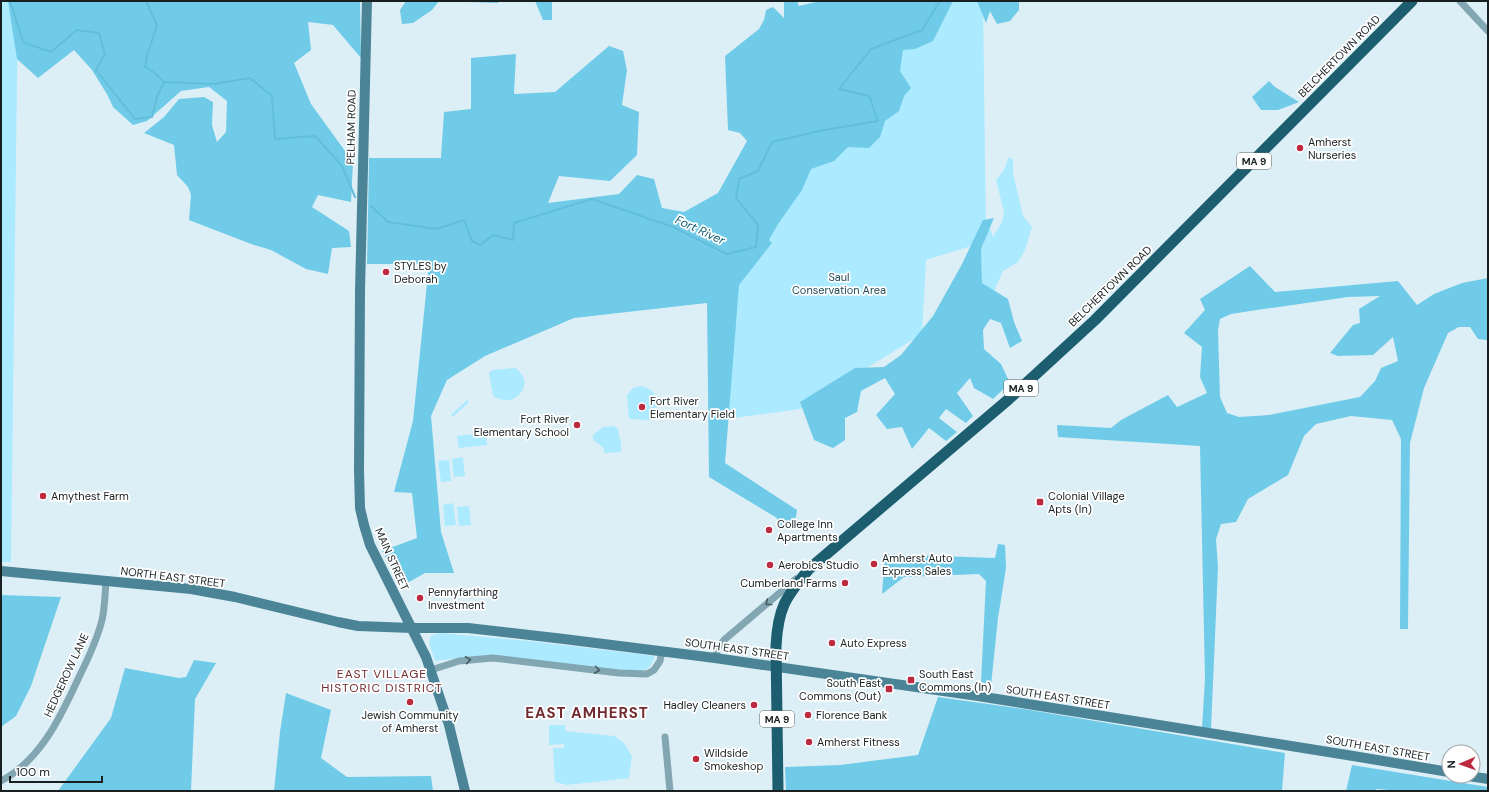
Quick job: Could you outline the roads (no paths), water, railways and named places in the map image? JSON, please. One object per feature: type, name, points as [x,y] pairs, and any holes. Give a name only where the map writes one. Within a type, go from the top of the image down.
[{"type":"highway","name":"BELCHERTOWN ROAD","points":[[776,666],[777,626],[780,611],[789,593],[809,569],[1009,399],[1095,320],[1412,1]]},
{"type":"highway","name":"MA 9","points":[[776,666],[778,791]]},
{"type":"main road","name":"PELHAM ROAD","points":[[360,253],[367,1]]},
{"type":"main road","name":"MAIN STREET","points":[[360,253],[360,508],[370,545],[426,657],[451,730],[466,791]]},
{"type":"main road","name":"NORTH EAST STREET","points":[[1,571],[191,589],[221,594],[358,626],[412,628]]},
{"type":"main road","name":"SOUTH EAST STREET","points":[[412,628],[468,628],[776,666],[1441,771]]},
{"type":"street","points":[[1460,1],[1488,31]]},
{"type":"street","name":"BELCHERTOWN ROAD","points":[[715,658],[718,648],[734,630],[809,569]]},
{"type":"street","name":"HEDGEROW LANE","points":[[1,780],[20,768],[30,758],[59,719],[100,628],[106,580]]},
{"type":"street","points":[[430,670],[459,661],[493,658],[618,673],[647,674],[654,670],[660,660],[662,651]]},
{"type":"street","points":[[665,737],[668,754],[670,791]]},
{"type":"waterway","points":[[10,1],[23,42],[51,52],[77,30],[99,33],[105,54],[96,70],[135,119],[152,117],[157,97],[164,82]]},
{"type":"waterway","points":[[146,1],[157,25],[145,67],[155,73],[164,82]]},
{"type":"waterway","name":"Fort River","points":[[371,206],[388,222],[436,229],[464,220],[472,241],[480,245],[493,235],[513,240],[514,223],[592,199],[673,227],[727,254],[756,247],[758,225],[736,198],[739,179],[758,171],[772,142],[819,131],[878,121],[869,96],[839,89],[871,49],[922,30],[940,1]]},
{"type":"waterway","name":"Fort River","points":[[164,82],[213,84],[250,78],[272,96],[275,139],[315,136],[342,166],[355,197]]},
{"type":"place","name":"Amherst Nurseries","points":[[1300,148]]},
{"type":"place","name":"STYLES by Deborah","points":[[386,272]]},
{"type":"place","name":"Fort River Elementary Field","points":[[642,407]]},
{"type":"place","name":"Fort River Elementary School","points":[[577,425]]},
{"type":"place","name":"Amythest Farm","points":[[43,496]]},
{"type":"place","name":"Colonial Village Apts (In)","points":[[1040,502]]},
{"type":"place","name":"College Inn Apartments","points":[[769,530]]},
{"type":"place","name":"Amherst Auto Express Sales","points":[[874,564]]},
{"type":"place","name":"Aerobics Studio","points":[[770,565]]},
{"type":"place","name":"Cumberland Farms","points":[[845,583]]},
{"type":"place","name":"Pennyfarthing Investment","points":[[420,598]]},
{"type":"place","name":"Auto Express","points":[[832,643]]},
{"type":"place","name":"South East Commons (In)","points":[[911,680]]},
{"type":"place","name":"South East Commons (Out)","points":[[889,689]]},
{"type":"place","name":"Jewish Community of Amherst","points":[[410,702]]},
{"type":"place","name":"Hadley Cleaners","points":[[754,705]]},
{"type":"place","name":"Florence Bank","points":[[808,715]]},
{"type":"place","name":"Amherst Fitness","points":[[809,742]]},
{"type":"place","name":"Wildside Smokeshop","points":[[696,759]]},
{"type":"district","name":"EAST VILLAGE HISTORIC DISTRICT","points":[[382,681]]},
{"type":"district","name":"EAST AMHERST","points":[[587,713]]},
{"type":"park label","name":"Saul Conservation Area","points":[[839,283]]}]
